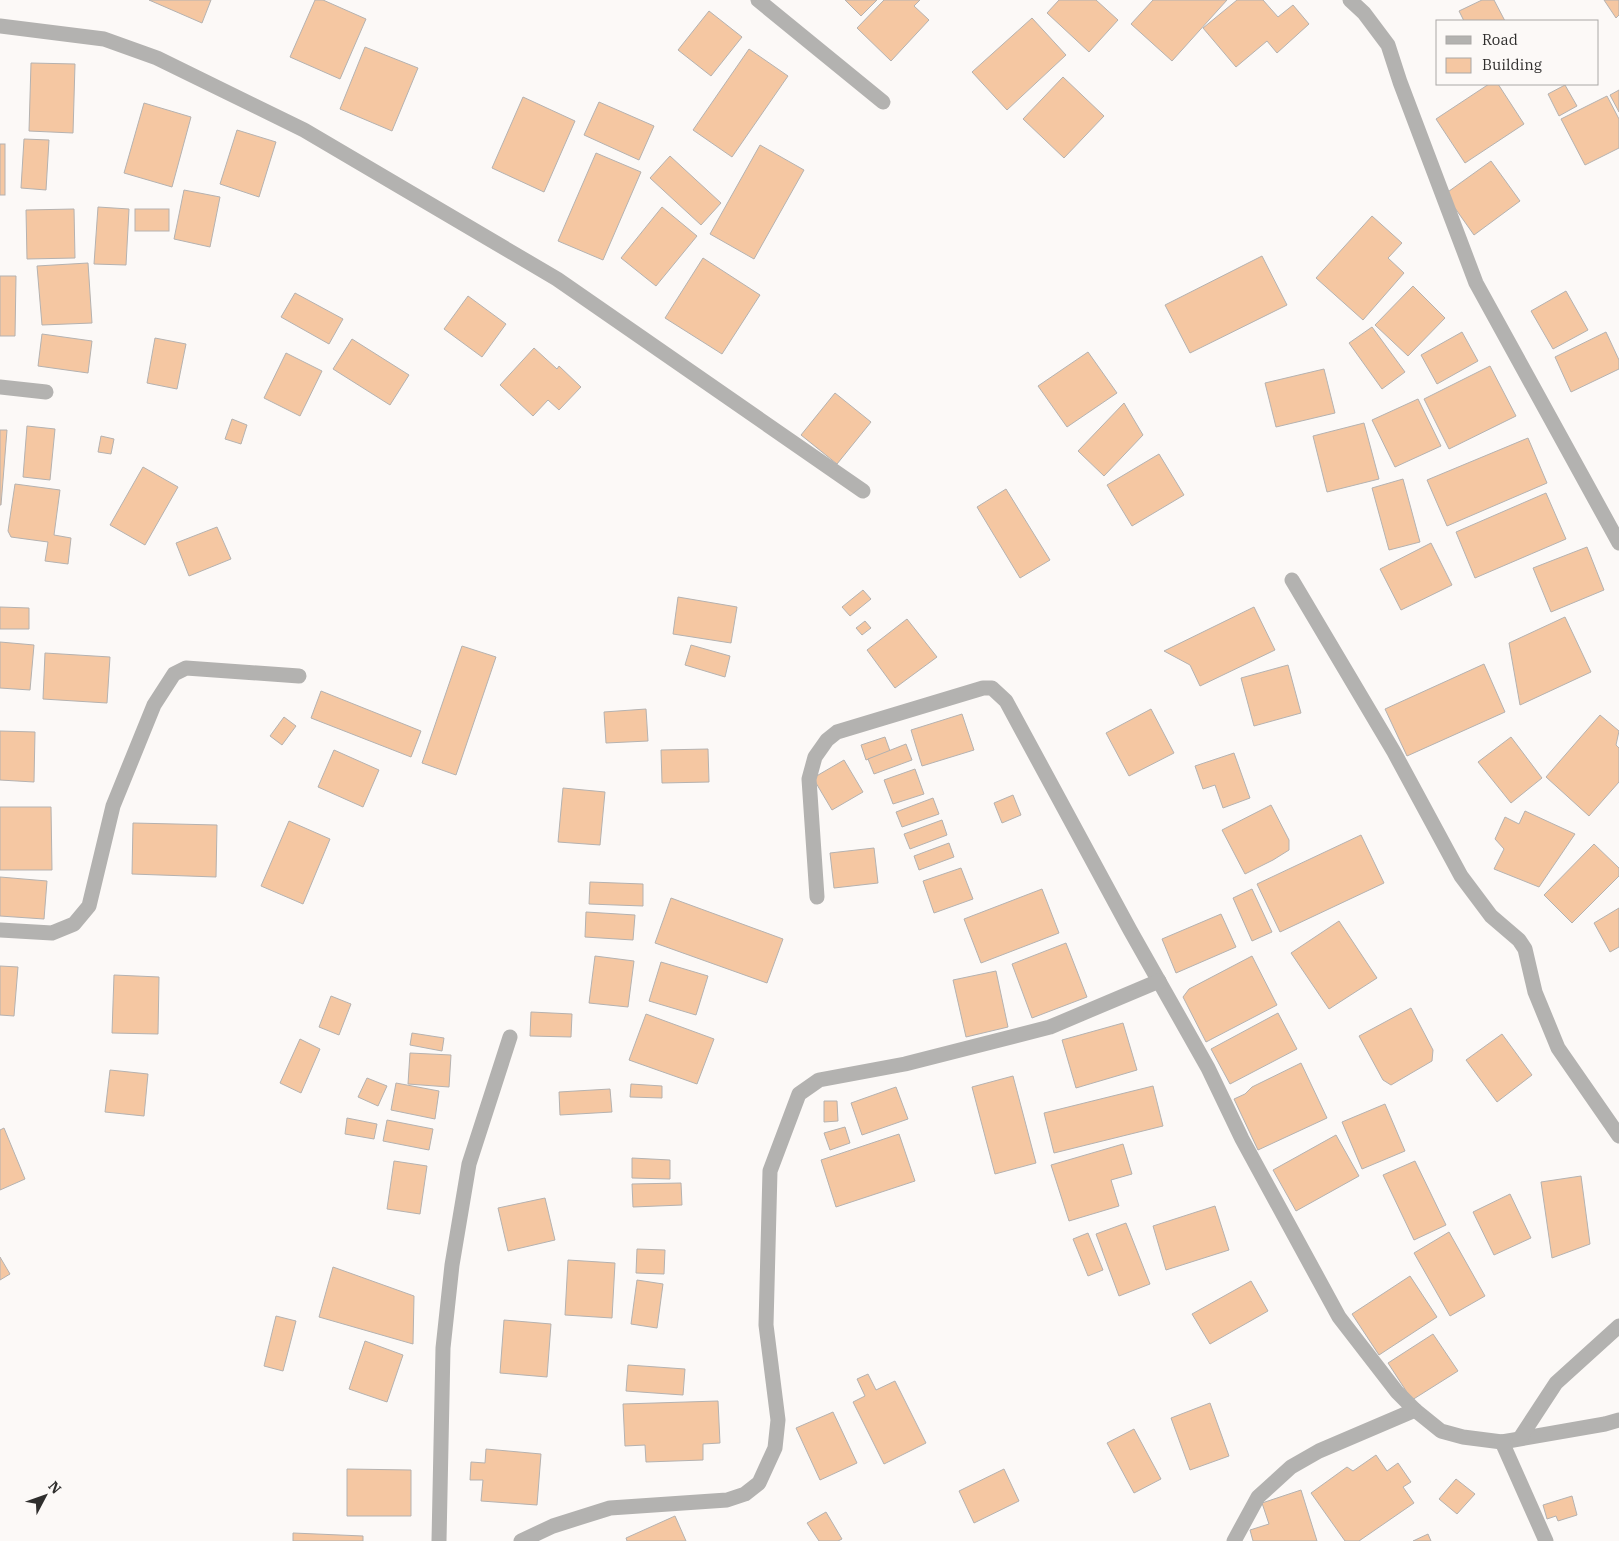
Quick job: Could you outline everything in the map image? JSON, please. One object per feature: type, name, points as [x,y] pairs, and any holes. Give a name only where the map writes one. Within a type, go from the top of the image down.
[{"type":"street","points":[[758,0],[883,102]]},
{"type":"street","points":[[1350,0],[1364,13],[1388,45],[1403,92],[1476,283],[1619,542]]},
{"type":"street","points":[[0,26],[104,39],[157,58],[304,130],[557,279],[863,491]]},
{"type":"street","points":[[0,387],[46,392]]},
{"type":"street","points":[[1292,580],[1394,752],[1461,876],[1491,916],[1518,940],[1525,949],[1535,992],[1558,1048],[1619,1136]]},
{"type":"street","points":[[0,930],[52,933],[74,924],[89,906],[112,806],[154,705],[174,674],[186,668],[299,676]]},
{"type":"street","points":[[817,897],[809,779],[815,757],[827,740],[837,732],[983,688],[992,688],[1006,701],[1208,1068],[1242,1139],[1339,1317],[1397,1392],[1415,1410],[1441,1431],[1463,1438],[1502,1442],[1619,1420]]},
{"type":"street","points":[[521,1541],[554,1526],[610,1508],[727,1500],[745,1494],[759,1483],[775,1448],[778,1420],[766,1325],[770,1171],[799,1094],[819,1080],[906,1064],[1050,1027],[1159,981]]},
{"type":"street","points":[[439,1541],[443,1348],[452,1265],[469,1164],[510,1037]]},
{"type":"street","points":[[1520,1438],[1556,1384],[1619,1326]]},
{"type":"street","points":[[1234,1541],[1258,1497],[1291,1468],[1319,1451],[1415,1410]]},
{"type":"street","points":[[1502,1442],[1546,1541]]},
{"type":"building","points":[[149,0],[211,0],[202,23]]},
{"type":"building","points":[[315,0],[323,0],[366,19],[340,79],[290,57]]},
{"type":"building","points":[[845,0],[877,0],[861,16]]},
{"type":"building","points":[[884,0],[920,0],[914,6],[929,20],[891,61],[857,28]]},
{"type":"building","points":[[1059,0],[1096,0],[1118,20],[1089,52],[1047,13]]},
{"type":"building","points":[[1153,0],[1227,0],[1172,61],[1131,24]]},
{"type":"building","points":[[1237,0],[1263,0],[1278,17],[1293,5],[1309,24],[1277,53],[1267,41],[1236,67],[1203,28]]},
{"type":"building","points":[[1482,0],[1494,0],[1504,20],[1464,20],[1459,11]]},
{"type":"building","points":[[1604,0],[1619,0],[1619,15],[1616,18]]},
{"type":"building","points":[[709,11],[742,37],[711,76],[678,50]]},
{"type":"building","points":[[1032,18],[1066,55],[1007,110],[972,72]]},
{"type":"building","points":[[365,47],[418,68],[392,131],[340,109]]},
{"type":"building","points":[[749,49],[788,76],[732,157],[693,130]]},
{"type":"building","points":[[31,63],[75,64],[73,133],[29,131]]},
{"type":"building","points":[[1063,77],[1104,116],[1064,158],[1023,119]]},
{"type":"building","points":[[1487,85],[1499,85],[1524,124],[1465,163],[1436,119]]},
{"type":"building","points":[[1565,85],[1577,106],[1559,116],[1548,94]]},
{"type":"building","points":[[1619,90],[1619,112],[1610,95]]},
{"type":"building","points":[[1607,96],[1619,119],[1619,148],[1585,165],[1561,119]]},
{"type":"building","points":[[523,97],[575,121],[544,192],[492,168]]},
{"type":"building","points":[[599,102],[654,126],[639,160],[584,135]]},
{"type":"building","points":[[144,103],[191,117],[172,187],[124,173]]},
{"type":"building","points":[[237,130],[276,142],[259,197],[220,184]]},
{"type":"building","points":[[24,139],[49,140],[46,190],[21,188]]},
{"type":"building","points":[[0,144],[5,144],[5,195],[0,195]]},
{"type":"building","points":[[760,145],[804,170],[754,259],[710,234]]},
{"type":"building","points":[[596,153],[641,172],[603,260],[558,241]]},
{"type":"building","points":[[670,156],[721,203],[701,225],[650,178]]},
{"type":"building","points":[[1491,161],[1520,201],[1474,235],[1445,194]]},
{"type":"building","points":[[184,190],[220,197],[210,247],[174,239]]},
{"type":"building","points":[[98,207],[129,209],[126,265],[94,264]]},
{"type":"building","points":[[662,207],[697,236],[656,286],[621,258]]},
{"type":"building","points":[[74,209],[75,258],[27,259],[26,210]]},
{"type":"building","points":[[135,209],[169,209],[169,231],[135,231]]},
{"type":"building","points":[[1372,216],[1402,243],[1388,258],[1404,273],[1363,320],[1316,278]]},
{"type":"building","points":[[1262,256],[1287,305],[1190,353],[1165,305]]},
{"type":"building","points":[[703,258],[760,295],[722,354],[665,318]]},
{"type":"building","points":[[88,263],[92,323],[42,325],[37,266]]},
{"type":"building","points":[[0,276],[16,276],[15,336],[0,336]]},
{"type":"building","points":[[1413,286],[1445,318],[1408,356],[1375,325]]},
{"type":"building","points":[[1566,291],[1588,330],[1553,349],[1531,311]]},
{"type":"building","points":[[295,293],[343,319],[329,344],[281,317]]},
{"type":"building","points":[[468,296],[506,324],[482,357],[444,329]]},
{"type":"building","points":[[1372,327],[1405,372],[1382,389],[1349,343]]},
{"type":"building","points":[[1462,332],[1478,361],[1437,384],[1421,355]]},
{"type":"building","points":[[1606,332],[1619,360],[1619,369],[1571,392],[1555,357]]},
{"type":"building","points":[[42,334],[92,341],[88,373],[38,366]]},
{"type":"building","points":[[155,338],[186,344],[177,389],[147,383]]},
{"type":"building","points":[[352,339],[409,375],[390,405],[333,369]]},
{"type":"building","points":[[534,348],[557,369],[559,366],[581,387],[559,410],[548,400],[533,416],[500,385]]},
{"type":"building","points":[[1088,352],[1117,393],[1067,427],[1038,386]]},
{"type":"building","points":[[286,353],[322,371],[300,416],[264,398]]},
{"type":"building","points":[[1490,366],[1516,416],[1449,449],[1424,399]]},
{"type":"building","points":[[1324,369],[1335,413],[1276,427],[1265,383]]},
{"type":"building","points":[[835,393],[871,422],[837,464],[801,435]]},
{"type":"building","points":[[1418,399],[1441,446],[1395,467],[1372,420]]},
{"type":"building","points":[[1124,403],[1143,435],[1104,476],[1078,451]]},
{"type":"building","points":[[232,419],[247,425],[241,444],[225,439]]},
{"type":"building","points":[[1364,423],[1379,479],[1327,492],[1313,436]]},
{"type":"building","points":[[27,426],[55,429],[50,480],[23,477]]},
{"type":"building","points":[[0,430],[7,430],[1,505],[0,505]]},
{"type":"building","points":[[101,436],[114,439],[111,454],[98,452]]},
{"type":"building","points":[[1528,438],[1547,483],[1447,526],[1427,480]]},
{"type":"building","points":[[1159,454],[1184,495],[1132,526],[1107,485]]},
{"type":"building","points":[[143,467],[178,487],[145,545],[110,525]]},
{"type":"building","points":[[1403,479],[1420,542],[1389,550],[1372,488]]},
{"type":"building","points":[[15,484],[60,490],[54,535],[71,538],[68,564],[45,561],[48,542],[11,537],[8,531]]},
{"type":"building","points":[[1006,489],[1050,560],[1020,578],[977,507]]},
{"type":"building","points":[[1546,493],[1566,539],[1475,578],[1456,532]]},
{"type":"building","points":[[217,527],[231,559],[189,576],[176,543]]},
{"type":"building","points":[[1431,543],[1452,585],[1401,610],[1380,569]]},
{"type":"building","points":[[1587,547],[1604,590],[1551,612],[1533,568]]},
{"type":"building","points":[[863,590],[871,599],[850,616],[842,607]]},
{"type":"building","points":[[678,597],[737,607],[731,643],[673,634]]},
{"type":"building","points":[[0,607],[29,608],[29,629],[0,629]]},
{"type":"building","points":[[1254,607],[1275,650],[1200,686],[1190,665],[1164,651]]},
{"type":"building","points":[[1565,617],[1591,672],[1520,705],[1509,643]]},
{"type":"building","points":[[907,619],[937,657],[895,688],[867,650]]},
{"type":"building","points":[[865,621],[871,628],[862,635],[856,628]]},
{"type":"building","points":[[0,642],[34,645],[30,690],[0,688]]},
{"type":"building","points":[[691,645],[730,656],[725,677],[685,665]]},
{"type":"building","points":[[462,646],[496,657],[456,775],[422,763]]},
{"type":"building","points":[[45,653],[110,657],[107,703],[43,699]]},
{"type":"building","points":[[1484,664],[1505,712],[1407,756],[1385,709]]},
{"type":"building","points":[[1288,665],[1301,713],[1254,726],[1241,678]]},
{"type":"building","points":[[321,691],[421,731],[411,757],[311,718]]},
{"type":"building","points":[[646,709],[648,741],[606,743],[604,712]]},
{"type":"building","points":[[1151,709],[1174,753],[1129,776],[1106,733]]},
{"type":"building","points":[[962,714],[974,750],[922,766],[911,730]]},
{"type":"building","points":[[1600,715],[1619,731],[1616,745],[1619,748],[1619,782],[1589,816],[1546,777]]},
{"type":"building","points":[[284,717],[296,726],[282,745],[270,736]]},
{"type":"building","points":[[0,731],[35,732],[34,782],[0,780]]},
{"type":"building","points":[[885,737],[890,751],[866,760],[861,745]]},
{"type":"building","points":[[1511,737],[1542,778],[1511,803],[1478,762]]},
{"type":"building","points":[[906,744],[912,760],[874,774],[868,759]]},
{"type":"building","points":[[708,749],[709,782],[662,783],[661,750]]},
{"type":"building","points":[[334,750],[379,770],[363,807],[318,787]]},
{"type":"building","points":[[1234,753],[1250,798],[1223,808],[1215,785],[1203,789],[1195,766]]},
{"type":"building","points":[[844,760],[863,792],[832,810],[813,778]]},
{"type":"building","points":[[915,769],[924,794],[893,804],[884,780]]},
{"type":"building","points":[[563,788],[605,792],[600,845],[558,842]]},
{"type":"building","points":[[1013,795],[1021,815],[1002,823],[994,803]]},
{"type":"building","points":[[933,798],[939,814],[902,827],[896,812]]},
{"type":"building","points":[[1271,805],[1289,840],[1289,850],[1245,874],[1222,830]]},
{"type":"building","points":[[0,807],[51,807],[52,870],[0,870]]},
{"type":"building","points":[[1525,811],[1575,834],[1539,887],[1494,869],[1504,849],[1495,839],[1505,817],[1519,824]]},
{"type":"building","points":[[942,820],[947,835],[910,849],[904,834]]},
{"type":"building","points":[[289,821],[330,839],[303,904],[261,886]]},
{"type":"building","points":[[133,823],[217,825],[216,877],[132,874]]},
{"type":"building","points":[[1361,835],[1384,883],[1280,932],[1257,884]]},
{"type":"building","points":[[949,843],[954,857],[919,870],[914,856]]},
{"type":"building","points":[[1594,844],[1619,868],[1619,876],[1572,923],[1544,895]]},
{"type":"building","points":[[874,848],[878,883],[834,888],[830,853]]},
{"type":"building","points":[[961,868],[973,899],[934,913],[923,881]]},
{"type":"building","points":[[0,877],[47,881],[44,919],[0,916]]},
{"type":"building","points":[[590,882],[643,884],[643,906],[589,904]]},
{"type":"building","points":[[1042,889],[1059,933],[981,963],[964,919]]},
{"type":"building","points":[[1252,889],[1272,932],[1252,941],[1233,898]]},
{"type":"building","points":[[671,898],[783,939],[767,983],[655,943]]},
{"type":"building","points":[[1619,908],[1619,947],[1610,952],[1594,923]]},
{"type":"building","points":[[586,912],[635,915],[633,940],[585,937]]},
{"type":"building","points":[[1221,914],[1236,947],[1176,973],[1162,939]]},
{"type":"building","points":[[1339,921],[1377,978],[1329,1009],[1291,953]]},
{"type":"building","points":[[1066,943],[1087,997],[1032,1018],[1012,964]]},
{"type":"building","points":[[595,956],[634,961],[628,1007],[589,1003]]},
{"type":"building","points":[[1252,956],[1277,1005],[1206,1042],[1183,997],[1189,989]]},
{"type":"building","points":[[661,962],[708,976],[696,1015],[649,1001]]},
{"type":"building","points":[[0,966],[18,967],[14,1016],[0,1015]]},
{"type":"building","points":[[996,971],[1008,1027],[966,1037],[953,980]]},
{"type":"building","points":[[114,975],[159,977],[158,1034],[112,1033]]},
{"type":"building","points":[[331,996],[351,1004],[339,1035],[319,1027]]},
{"type":"building","points":[[1411,1008],[1433,1050],[1432,1061],[1391,1085],[1383,1080],[1359,1036]]},
{"type":"building","points":[[531,1012],[572,1014],[571,1037],[530,1036]]},
{"type":"building","points":[[1278,1013],[1297,1049],[1230,1084],[1211,1049]]},
{"type":"building","points":[[646,1014],[714,1039],[697,1084],[629,1060]]},
{"type":"building","points":[[1123,1023],[1137,1070],[1076,1088],[1062,1040]]},
{"type":"building","points":[[412,1033],[444,1038],[442,1051],[410,1045]]},
{"type":"building","points":[[1502,1034],[1532,1075],[1497,1102],[1466,1060]]},
{"type":"building","points":[[300,1039],[320,1049],[301,1093],[280,1083]]},
{"type":"building","points":[[410,1053],[451,1055],[449,1087],[408,1084]]},
{"type":"building","points":[[1301,1063],[1327,1118],[1258,1150],[1234,1099],[1245,1094],[1252,1087]]},
{"type":"building","points":[[110,1070],[148,1074],[144,1116],[105,1112]]},
{"type":"building","points":[[1013,1076],[1036,1163],[995,1174],[972,1087]]},
{"type":"building","points":[[367,1078],[387,1086],[378,1106],[358,1097]]},
{"type":"building","points":[[396,1083],[439,1091],[435,1119],[391,1110]]},
{"type":"building","points":[[631,1084],[662,1086],[662,1098],[630,1097]]},
{"type":"building","points":[[1153,1086],[1163,1126],[1054,1153],[1044,1113]]},
{"type":"building","points":[[896,1087],[908,1119],[862,1135],[851,1103]]},
{"type":"building","points":[[610,1089],[612,1112],[560,1115],[559,1092]]},
{"type":"building","points":[[824,1101],[837,1101],[838,1121],[824,1122]]},
{"type":"building","points":[[1385,1104],[1405,1151],[1362,1169],[1342,1122]]},
{"type":"building","points":[[347,1118],[377,1124],[374,1139],[345,1134]]},
{"type":"building","points":[[387,1120],[433,1129],[429,1150],[383,1141]]},
{"type":"building","points":[[845,1127],[850,1143],[830,1150],[824,1133]]},
{"type":"building","points":[[4,1128],[25,1179],[0,1190],[0,1130]]},
{"type":"building","points":[[899,1134],[915,1181],[836,1207],[821,1160]]},
{"type":"building","points":[[1336,1135],[1359,1176],[1296,1211],[1273,1170]]},
{"type":"building","points":[[1123,1144],[1132,1174],[1111,1180],[1119,1206],[1069,1221],[1051,1165]]},
{"type":"building","points":[[632,1158],[670,1160],[670,1179],[632,1178]]},
{"type":"building","points":[[394,1161],[427,1166],[420,1214],[387,1209]]},
{"type":"building","points":[[1415,1161],[1446,1225],[1414,1240],[1383,1175]]},
{"type":"building","points":[[1581,1176],[1590,1244],[1552,1258],[1541,1182]]},
{"type":"building","points":[[681,1183],[682,1205],[633,1207],[632,1184]]},
{"type":"building","points":[[1510,1194],[1531,1238],[1494,1255],[1473,1212]]},
{"type":"building","points":[[545,1198],[555,1240],[508,1251],[498,1208]]},
{"type":"building","points":[[1215,1206],[1229,1250],[1166,1270],[1153,1226]]},
{"type":"building","points":[[1126,1223],[1150,1284],[1119,1296],[1096,1234]]},
{"type":"building","points":[[1449,1232],[1485,1296],[1450,1316],[1414,1253]]},
{"type":"building","points":[[1088,1233],[1103,1270],[1088,1276],[1073,1239]]},
{"type":"building","points":[[637,1249],[665,1250],[664,1274],[636,1273]]},
{"type":"building","points":[[0,1257],[10,1274],[0,1280]]},
{"type":"building","points":[[568,1260],[615,1263],[612,1318],[565,1315]]},
{"type":"building","points":[[333,1267],[414,1296],[413,1344],[319,1317]]},
{"type":"building","points":[[1410,1276],[1437,1317],[1379,1355],[1352,1314]]},
{"type":"building","points":[[637,1280],[663,1284],[657,1328],[631,1324]]},
{"type":"building","points":[[1251,1281],[1268,1311],[1210,1344],[1192,1314]]},
{"type":"building","points":[[276,1316],[296,1321],[283,1371],[264,1366]]},
{"type":"building","points":[[504,1320],[551,1324],[547,1377],[500,1373]]},
{"type":"building","points":[[1433,1334],[1458,1371],[1412,1400],[1388,1363]]},
{"type":"building","points":[[365,1341],[403,1355],[387,1402],[349,1389]]},
{"type":"building","points":[[628,1365],[685,1369],[683,1395],[626,1391]]},
{"type":"building","points":[[868,1374],[876,1390],[895,1381],[926,1443],[884,1464],[853,1402],[865,1396],[857,1379]]},
{"type":"building","points":[[718,1401],[720,1443],[703,1444],[703,1460],[646,1462],[645,1445],[625,1446],[623,1404]]},
{"type":"building","points":[[1210,1403],[1229,1456],[1190,1470],[1171,1418]]},
{"type":"building","points":[[833,1412],[857,1463],[820,1480],[796,1428]]},
{"type":"building","points":[[1134,1429],[1161,1479],[1134,1493],[1107,1443]]},
{"type":"building","points":[[486,1449],[541,1454],[537,1505],[481,1501],[483,1480],[470,1480],[471,1462],[485,1463]]},
{"type":"building","points":[[1376,1455],[1387,1471],[1398,1463],[1411,1482],[1403,1487],[1414,1503],[1359,1541],[1345,1541],[1311,1493],[1347,1467],[1353,1471]]},
{"type":"building","points":[[347,1469],[411,1470],[411,1516],[347,1516]]},
{"type":"building","points":[[1004,1469],[1019,1501],[974,1523],[959,1491]]},
{"type":"building","points":[[1456,1479],[1475,1494],[1457,1514],[1439,1499]]},
{"type":"building","points":[[1301,1490],[1317,1541],[1253,1541],[1250,1530],[1269,1524],[1262,1503]]},
{"type":"building","points":[[1572,1496],[1577,1515],[1558,1521],[1556,1516],[1547,1519],[1543,1505]]},
{"type":"building","points":[[826,1512],[842,1539],[838,1541],[819,1541],[807,1523]]},
{"type":"building","points":[[675,1516],[686,1541],[627,1541],[626,1538]]},
{"type":"building","points":[[293,1533],[363,1536],[363,1541],[293,1541]]},
{"type":"building","points":[[1428,1534],[1431,1541],[1413,1541]]}]
